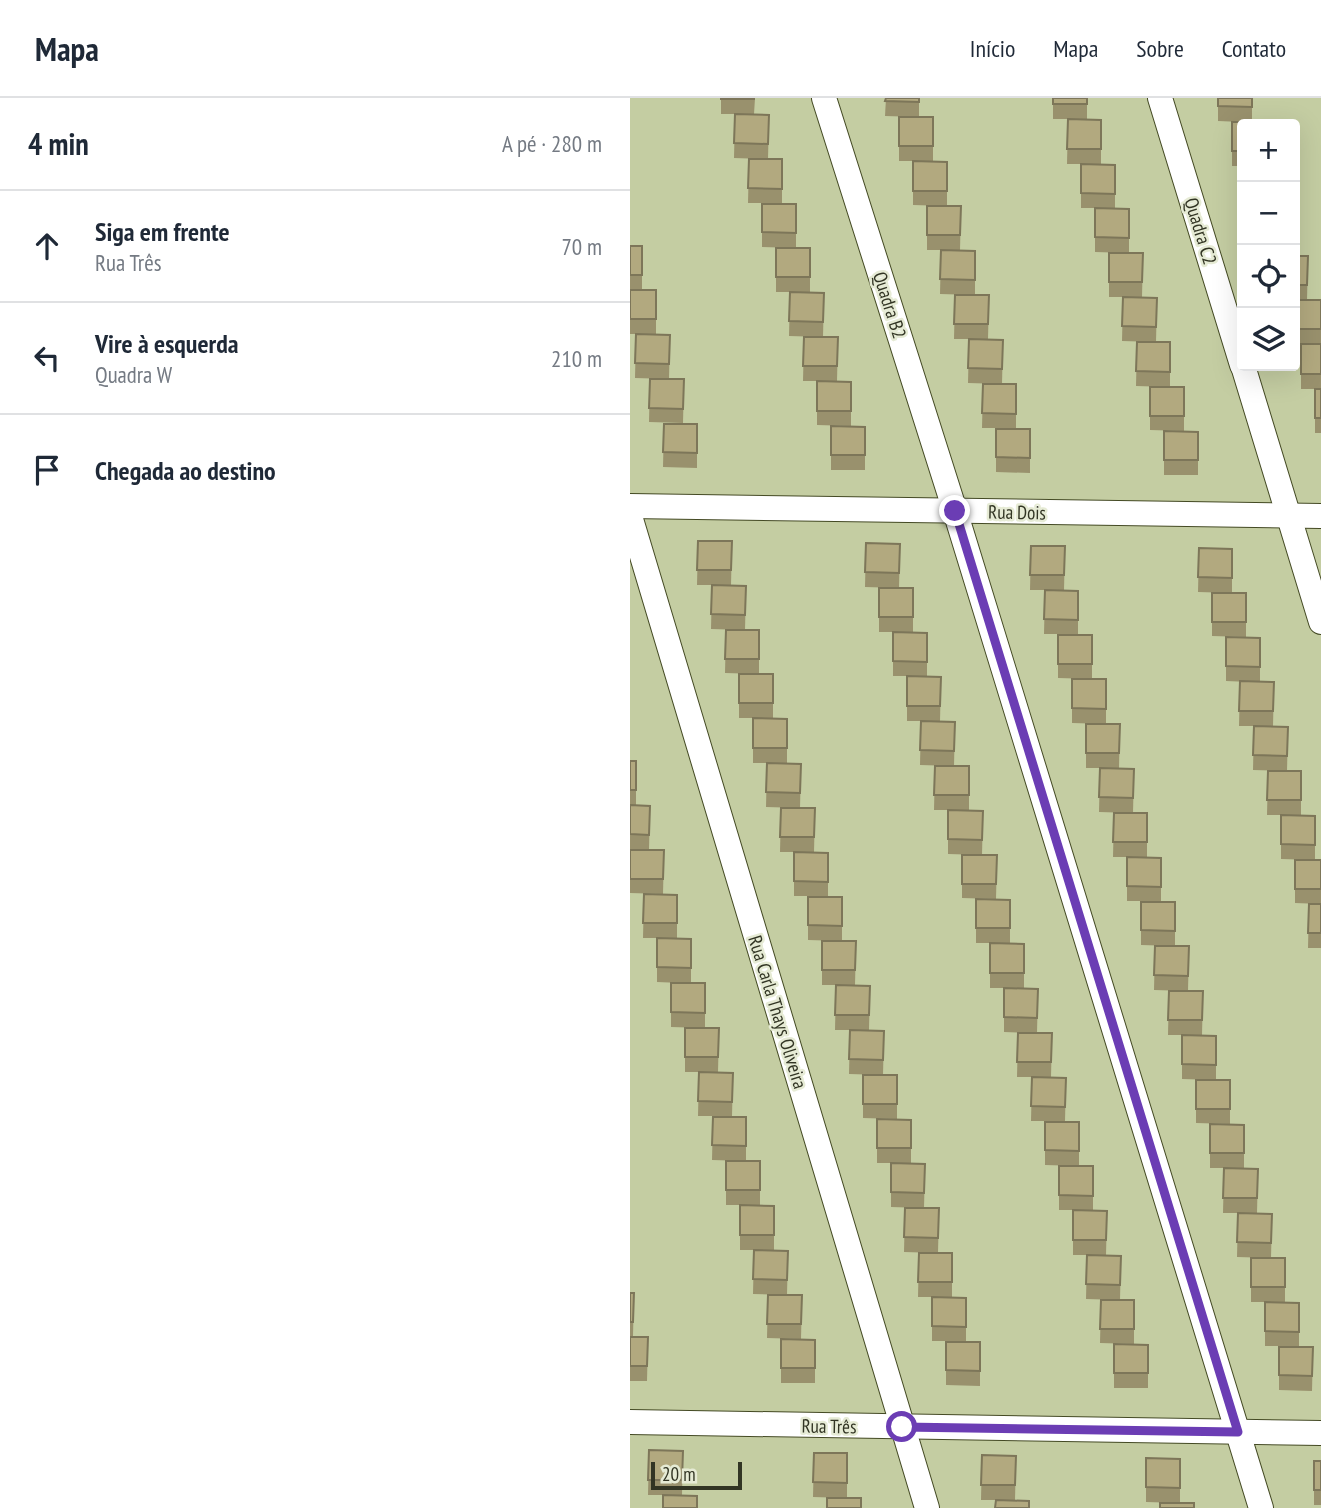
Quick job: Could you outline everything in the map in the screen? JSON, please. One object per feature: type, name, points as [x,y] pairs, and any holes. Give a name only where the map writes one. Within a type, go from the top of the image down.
[{"type":"street","name":"Quadra B2","points":[[824,98],[955,511],[1261,1508]]},
{"type":"street","name":"Quadra C2","points":[[1160,98],[1237,349]]},
{"type":"street","name":"Quadra C2","points":[[1244,371],[1321,622]]},
{"type":"street","name":"Rua Dois","points":[[630,506],[1321,516]]},
{"type":"street","name":"Rua Carla Thays Oliveira","points":[[630,516],[927,1508]]},
{"type":"street","name":"Rua Três","points":[[630,1422],[1321,1433]]},
{"type":"building","points":[[754,98],[754,99],[721,99]]},
{"type":"building","points":[[886,98],[919,98],[919,102],[885,101]]},
{"type":"building","points":[[1053,98],[1087,98],[1087,104],[1053,104]]},
{"type":"building","points":[[1218,98],[1252,98],[1252,107],[1218,106]]},
{"type":"building","points":[[735,114],[769,115],[768,144],[734,143]]},
{"type":"building","points":[[899,117],[933,117],[933,146],[899,146]]},
{"type":"building","points":[[1068,119],[1101,120],[1101,149],[1067,149]]},
{"type":"building","points":[[1232,122],[1237,122],[1237,151],[1232,151]]},
{"type":"building","points":[[749,159],[782,159],[782,189],[748,188]]},
{"type":"building","points":[[913,161],[947,162],[947,191],[913,191]]},
{"type":"building","points":[[1081,164],[1115,165],[1115,194],[1081,193]]},
{"type":"building","points":[[762,204],[796,204],[796,233],[762,232]]},
{"type":"building","points":[[927,206],[961,206],[960,235],[927,235]]},
{"type":"building","points":[[1095,208],[1129,209],[1129,238],[1095,237]]},
{"type":"building","points":[[630,246],[642,246],[642,275],[630,275]]},
{"type":"building","points":[[776,248],[810,248],[810,277],[776,277]]},
{"type":"building","points":[[941,250],[975,251],[975,280],[940,279]]},
{"type":"building","points":[[1109,253],[1143,253],[1142,282],[1109,282]]},
{"type":"building","points":[[1300,256],[1308,256],[1307,285],[1300,285]]},
{"type":"building","points":[[630,290],[656,290],[656,319],[630,319]]},
{"type":"building","points":[[790,292],[824,293],[823,322],[789,321]]},
{"type":"building","points":[[955,295],[989,295],[988,324],[954,324]]},
{"type":"building","points":[[1123,297],[1157,298],[1156,327],[1122,326]]},
{"type":"building","points":[[1300,300],[1321,300],[1321,329],[1300,329]]},
{"type":"building","points":[[636,334],[670,335],[669,364],[635,363]]},
{"type":"building","points":[[804,337],[838,337],[837,366],[803,366]]},
{"type":"building","points":[[969,339],[1003,340],[1002,369],[968,368]]},
{"type":"building","points":[[1137,342],[1170,342],[1170,372],[1136,371]]},
{"type":"building","points":[[1301,344],[1321,344],[1321,374],[1301,374]]},
{"type":"building","points":[[650,379],[684,379],[683,409],[649,408]]},
{"type":"building","points":[[817,381],[851,382],[851,411],[817,411]]},
{"type":"building","points":[[983,384],[1016,384],[1016,414],[982,413]]},
{"type":"building","points":[[1150,387],[1184,387],[1184,416],[1150,416]]},
{"type":"building","points":[[1315,389],[1321,389],[1321,418],[1315,418]]},
{"type":"building","points":[[664,424],[697,424],[697,453],[663,452]]},
{"type":"building","points":[[831,426],[865,427],[865,455],[831,455]]},
{"type":"building","points":[[996,429],[1030,429],[1030,458],[996,457]]},
{"type":"building","points":[[1164,431],[1198,432],[1198,460],[1164,460]]},
{"type":"building","points":[[698,541],[732,541],[731,570],[697,570]]},
{"type":"building","points":[[866,543],[900,544],[899,573],[865,572]]},
{"type":"building","points":[[1031,546],[1065,546],[1064,575],[1030,575]]},
{"type":"building","points":[[1199,548],[1232,549],[1232,578],[1198,577]]},
{"type":"building","points":[[712,585],[746,586],[745,615],[711,614]]},
{"type":"building","points":[[879,588],[913,588],[913,617],[879,617]]},
{"type":"building","points":[[1045,590],[1078,591],[1078,620],[1044,619]]},
{"type":"building","points":[[1212,593],[1246,593],[1246,622],[1212,622]]},
{"type":"building","points":[[726,630],[759,630],[759,659],[725,659]]},
{"type":"building","points":[[893,632],[927,633],[927,662],[893,661]]},
{"type":"building","points":[[1058,635],[1092,635],[1092,664],[1058,664]]},
{"type":"building","points":[[1226,637],[1260,638],[1260,667],[1226,666]]},
{"type":"building","points":[[739,674],[773,674],[773,703],[739,703]]},
{"type":"building","points":[[907,676],[941,677],[940,706],[907,706]]},
{"type":"building","points":[[1072,679],[1106,679],[1106,709],[1072,708]]},
{"type":"building","points":[[1240,681],[1274,682],[1273,711],[1239,711]]},
{"type":"building","points":[[753,718],[787,719],[787,748],[753,748]]},
{"type":"building","points":[[921,721],[955,722],[954,751],[920,750]]},
{"type":"building","points":[[1086,724],[1120,724],[1119,753],[1086,753]]},
{"type":"building","points":[[1254,726],[1288,727],[1287,756],[1253,755]]},
{"type":"building","points":[[630,761],[636,761],[636,790],[630,790]]},
{"type":"building","points":[[767,763],[801,764],[800,793],[766,792]]},
{"type":"building","points":[[935,766],[969,766],[969,795],[934,795]]},
{"type":"building","points":[[1100,768],[1134,769],[1133,798],[1099,797]]},
{"type":"building","points":[[1268,771],[1301,771],[1301,800],[1267,800]]},
{"type":"building","points":[[630,805],[650,806],[649,835],[630,834]]},
{"type":"building","points":[[781,808],[815,808],[814,837],[780,837]]},
{"type":"building","points":[[948,810],[983,811],[982,840],[948,839]]},
{"type":"building","points":[[1114,813],[1147,813],[1147,842],[1113,842]]},
{"type":"building","points":[[1281,815],[1315,816],[1315,845],[1281,844]]},
{"type":"building","points":[[630,850],[664,850],[663,879],[630,879]]},
{"type":"building","points":[[794,852],[828,853],[828,882],[794,881]]},
{"type":"building","points":[[962,855],[997,855],[996,884],[962,884]]},
{"type":"building","points":[[1127,857],[1161,858],[1161,887],[1127,886]]},
{"type":"building","points":[[1295,860],[1321,860],[1321,889],[1295,889]]},
{"type":"building","points":[[644,894],[677,895],[677,923],[643,923]]},
{"type":"building","points":[[808,897],[842,897],[842,926],[808,925]]},
{"type":"building","points":[[976,899],[1010,900],[1010,928],[976,928]]},
{"type":"building","points":[[1141,902],[1175,902],[1175,931],[1141,930]]},
{"type":"building","points":[[1309,904],[1321,904],[1321,933],[1308,933]]},
{"type":"building","points":[[657,938],[691,939],[691,968],[657,967]]},
{"type":"building","points":[[822,941],[856,941],[855,970],[822,970]]},
{"type":"building","points":[[990,943],[1024,944],[1024,973],[990,973]]},
{"type":"building","points":[[1155,946],[1189,946],[1188,976],[1154,975]]},
{"type":"building","points":[[671,983],[705,983],[705,1013],[671,1012]]},
{"type":"building","points":[[836,985],[870,986],[869,1015],[835,1015]]},
{"type":"building","points":[[1004,988],[1038,989],[1037,1018],[1004,1017]]},
{"type":"building","points":[[1169,991],[1203,991],[1202,1020],[1168,1020]]},
{"type":"building","points":[[685,1028],[719,1028],[718,1057],[685,1057]]},
{"type":"building","points":[[850,1030],[884,1031],[883,1060],[849,1059]]},
{"type":"building","points":[[1018,1033],[1052,1033],[1051,1062],[1017,1062]]},
{"type":"building","points":[[1182,1035],[1216,1036],[1216,1065],[1182,1064]]},
{"type":"building","points":[[699,1072],[733,1073],[732,1102],[698,1101]]},
{"type":"building","points":[[863,1075],[897,1075],[897,1104],[863,1104]]},
{"type":"building","points":[[1032,1077],[1066,1078],[1065,1107],[1031,1106]]},
{"type":"building","points":[[1196,1080],[1230,1080],[1230,1109],[1196,1109]]},
{"type":"building","points":[[713,1117],[746,1117],[746,1146],[712,1145]]},
{"type":"building","points":[[877,1119],[911,1120],[911,1148],[877,1148]]},
{"type":"building","points":[[1045,1122],[1079,1122],[1079,1151],[1045,1150]]},
{"type":"building","points":[[1210,1124],[1244,1125],[1244,1153],[1210,1153]]},
{"type":"building","points":[[726,1161],[760,1161],[760,1190],[726,1190]]},
{"type":"building","points":[[891,1163],[925,1164],[924,1193],[891,1192]]},
{"type":"building","points":[[1059,1166],[1093,1166],[1093,1196],[1059,1195]]},
{"type":"building","points":[[1224,1168],[1258,1169],[1257,1198],[1223,1198]]},
{"type":"building","points":[[740,1205],[774,1206],[774,1235],[740,1235]]},
{"type":"building","points":[[905,1208],[939,1208],[938,1238],[904,1237]]},
{"type":"building","points":[[1073,1210],[1107,1211],[1106,1240],[1073,1240]]},
{"type":"building","points":[[1238,1213],[1272,1214],[1271,1243],[1237,1242]]},
{"type":"building","points":[[754,1250],[788,1251],[787,1280],[753,1279]]},
{"type":"building","points":[[919,1253],[952,1253],[952,1282],[918,1282]]},
{"type":"building","points":[[1087,1255],[1121,1256],[1120,1285],[1086,1284]]},
{"type":"building","points":[[1251,1258],[1285,1258],[1285,1287],[1251,1287]]},
{"type":"building","points":[[630,1293],[634,1293],[633,1322],[630,1322]]},
{"type":"building","points":[[768,1295],[802,1295],[801,1324],[767,1324]]},
{"type":"building","points":[[932,1297],[966,1298],[966,1327],[932,1326]]},
{"type":"building","points":[[1101,1300],[1134,1300],[1134,1329],[1100,1329]]},
{"type":"building","points":[[1265,1302],[1299,1303],[1299,1332],[1265,1331]]},
{"type":"building","points":[[630,1337],[648,1337],[647,1366],[630,1366]]},
{"type":"building","points":[[781,1339],[815,1340],[815,1368],[781,1368]]},
{"type":"building","points":[[946,1342],[980,1342],[980,1371],[946,1370]]},
{"type":"building","points":[[1114,1344],[1148,1345],[1148,1373],[1114,1373]]},
{"type":"building","points":[[1279,1347],[1313,1347],[1312,1376],[1279,1375]]},
{"type":"building","points":[[649,1450],[683,1451],[682,1480],[648,1480]]},
{"type":"building","points":[[814,1453],[847,1453],[847,1483],[813,1482]]},
{"type":"building","points":[[982,1455],[1016,1456],[1015,1485],[981,1485]]},
{"type":"building","points":[[1146,1458],[1180,1459],[1180,1488],[1146,1487]]},
{"type":"building","points":[[1314,1461],[1321,1461],[1321,1490],[1314,1490]]},
{"type":"building","points":[[663,1495],[697,1496],[697,1508],[663,1508]]},
{"type":"building","points":[[827,1498],[861,1498],[861,1508],[827,1508]]},
{"type":"building","points":[[996,1500],[1029,1501],[1029,1508],[995,1508]]},
{"type":"building","points":[[1160,1503],[1194,1503],[1194,1508],[1160,1508]]},
{"type":"route","points":[[902,1427],[1238,1432],[955,511]]}]
